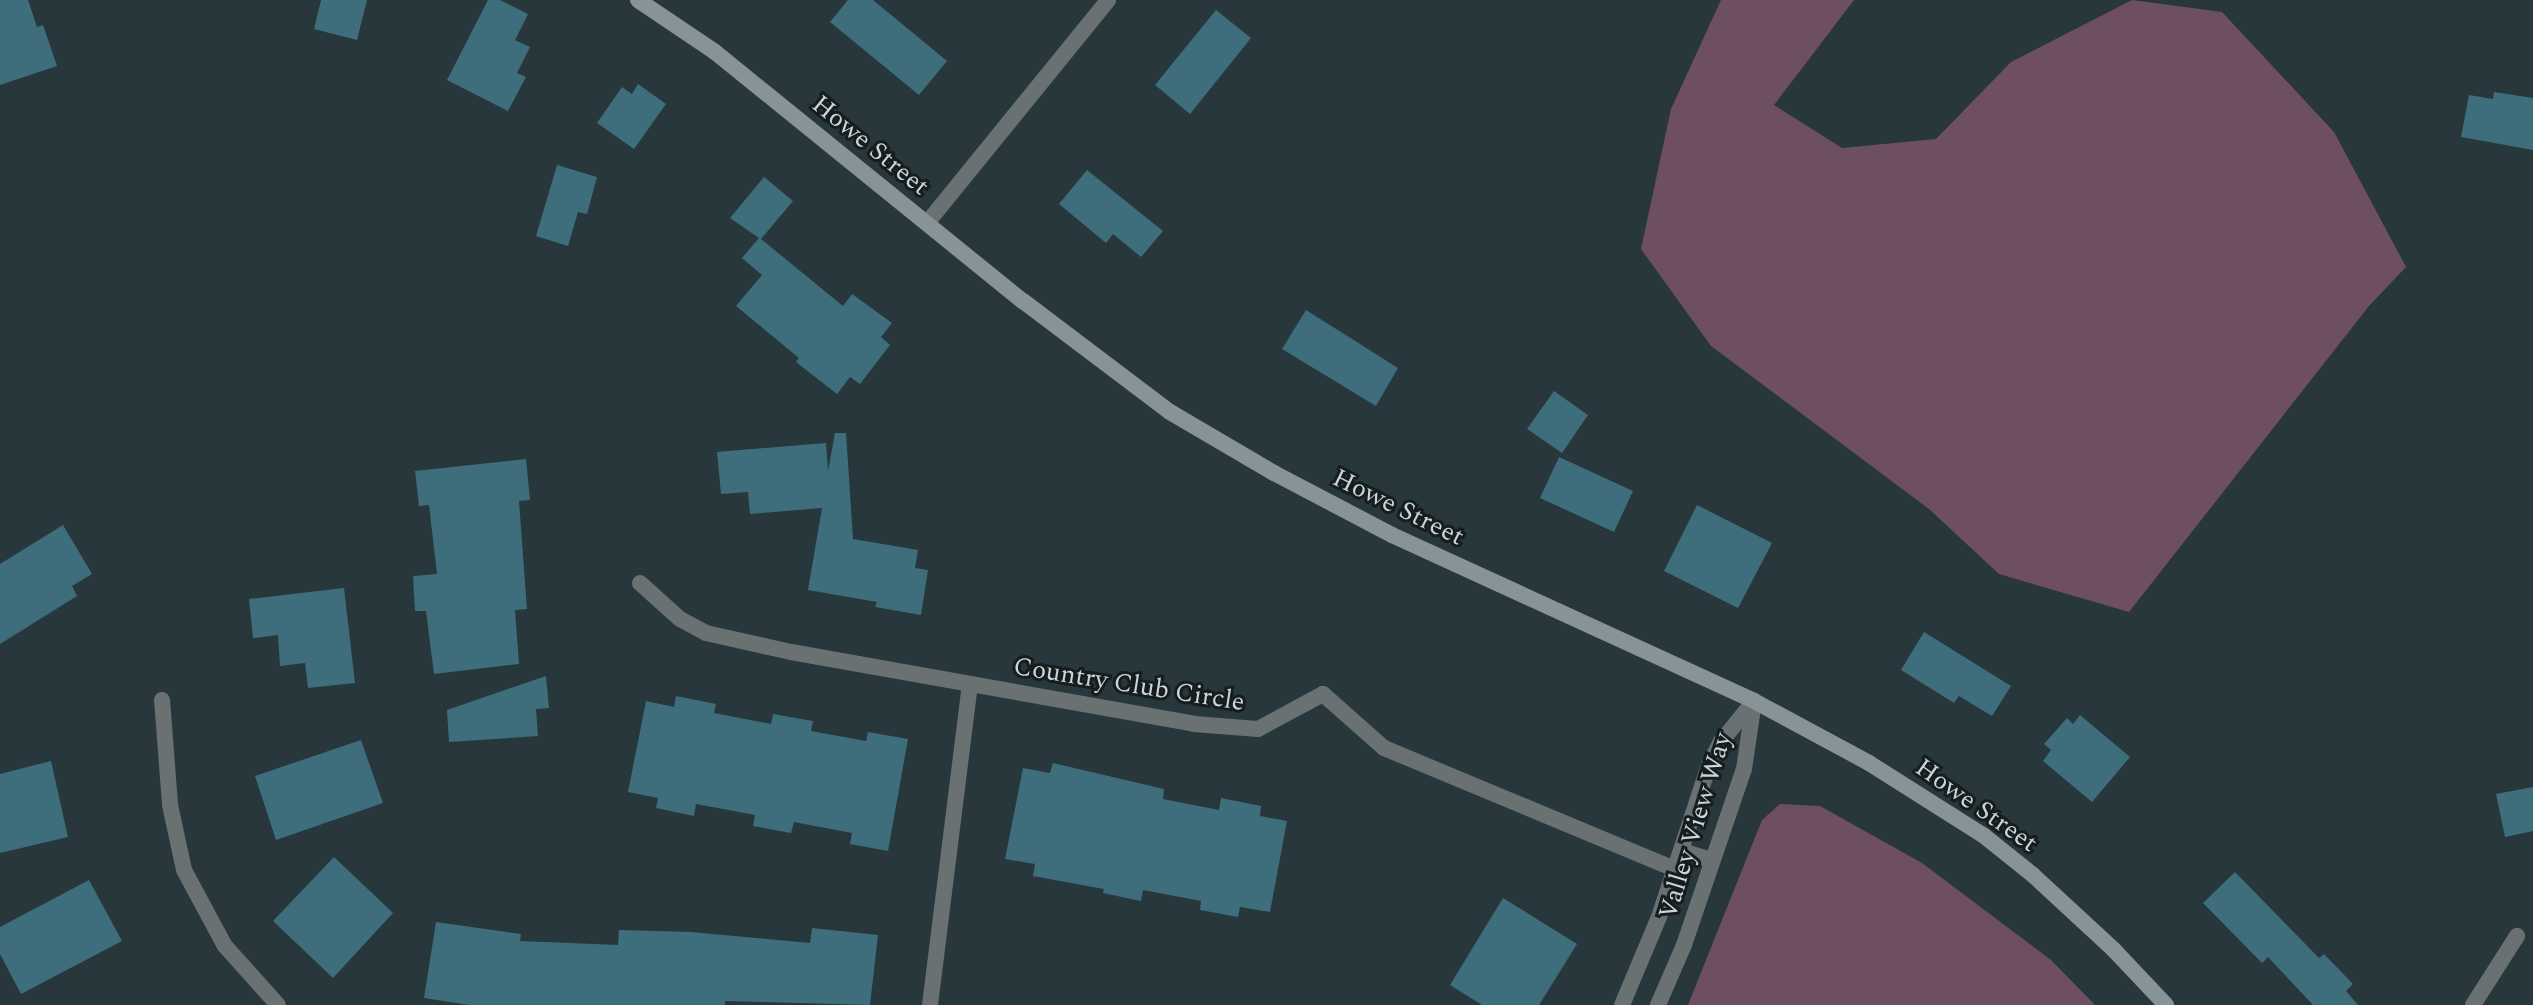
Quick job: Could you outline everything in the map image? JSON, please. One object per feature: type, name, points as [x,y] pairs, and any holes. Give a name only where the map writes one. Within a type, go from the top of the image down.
[{"type":"main road","name":"Howe Street","points":[[638,0],[727,61],[1023,301],[1170,412],[1274,473],[1392,535],[1754,701],[1869,763],[1983,835],[2073,911],[2166,1005]]},
{"type":"street","points":[[927,223],[1108,0]]},
{"type":"street","name":"Country Club Circle","points":[[640,583],[680,619],[706,633],[970,685],[1194,724],[1258,729],[1323,694],[1384,748],[1675,869]]},
{"type":"street","points":[[930,1005],[970,685]]},
{"type":"street","points":[[162,700],[170,805],[184,870],[225,946],[278,1005]]},
{"type":"street","name":"Valley View Way","points":[[1622,1005],[1659,917],[1709,765],[1720,743],[1754,701]]},
{"type":"street","name":"Valley View Way","points":[[1658,1005],[1684,945],[1744,769],[1754,701]]},
{"type":"street","points":[[1682,851],[1712,860]]},
{"type":"street","points":[[2473,1005],[2517,936]]},
{"type":"shaded area","points":[[1721,0],[1854,0],[1774,105],[1842,148],[1936,139],[2011,62],[2132,0],[2222,12],[2334,132],[2406,267],[2369,306],[2129,612],[1999,574],[1929,509],[1711,346],[1641,249],[1671,109]]},
{"type":"shaded area","points":[[1780,804],[1820,806],[1922,863],[2051,960],[2095,1005],[1688,1005],[1762,820]]},
{"type":"building","points":[[0,0],[28,0],[37,27],[43,25],[57,66],[0,85]]},
{"type":"building","points":[[321,0],[367,0],[357,40],[314,29]]},
{"type":"building","points":[[488,0],[500,0],[528,14],[515,40],[530,47],[517,73],[526,77],[508,111],[447,80]]},
{"type":"building","points":[[848,0],[873,0],[947,61],[919,95],[830,22]]},
{"type":"building","points":[[1216,10],[1251,38],[1190,114],[1155,85]]},
{"type":"building","points":[[638,84],[666,104],[634,149],[597,123],[622,87],[632,94]]},
{"type":"building","points":[[2494,92],[2533,98],[2533,150],[2461,137],[2469,95],[2493,99]]},
{"type":"building","points":[[557,165],[597,177],[587,214],[578,212],[568,246],[536,236]]},
{"type":"building","points":[[1087,170],[1163,231],[1141,257],[1113,234],[1106,243],[1059,204]]},
{"type":"building","points":[[764,177],[793,201],[761,239],[843,306],[852,294],[892,323],[881,337],[890,345],[860,384],[850,377],[837,394],[796,362],[799,358],[736,306],[762,275],[742,258],[759,238],[730,218]]},
{"type":"building","points":[[1306,310],[1398,368],[1376,406],[1282,349]]},
{"type":"building","points":[[1554,391],[1588,415],[1562,453],[1527,429]]},
{"type":"building","points":[[835,433],[846,433],[853,539],[918,550],[915,568],[928,570],[921,615],[875,607],[877,602],[808,590],[822,508],[750,514],[748,492],[721,494],[717,452],[826,443],[828,471]]},
{"type":"building","points":[[1559,457],[1633,491],[1614,532],[1540,498]]},
{"type":"building","points":[[526,459],[530,500],[519,501],[527,609],[515,610],[519,664],[434,674],[426,611],[415,611],[413,576],[437,574],[429,505],[419,506],[415,471]]},
{"type":"building","points":[[1697,505],[1772,543],[1738,608],[1664,571]]},
{"type":"building","points":[[63,525],[92,574],[72,586],[77,596],[0,644],[0,564]]},
{"type":"building","points":[[344,588],[355,683],[308,688],[305,663],[280,666],[278,635],[253,638],[249,599]]},
{"type":"building","points":[[1924,632],[2011,686],[1992,716],[1959,696],[1954,703],[1901,670]]},
{"type":"building","points":[[546,676],[549,708],[536,709],[538,736],[449,742],[447,710]]},
{"type":"building","points":[[676,696],[716,704],[714,713],[771,724],[773,714],[813,721],[811,731],[866,741],[868,732],[908,739],[888,851],[850,844],[852,833],[794,822],[791,833],[753,826],[755,815],[696,804],[694,816],[656,808],[658,798],[628,792],[646,701],[674,707]]},
{"type":"building","points":[[2080,715],[2130,757],[2092,802],[2043,761],[2051,750],[2044,744],[2067,718],[2073,724]]},
{"type":"building","points":[[361,740],[383,803],[276,840],[255,776]]},
{"type":"building","points":[[51,761],[68,837],[0,853],[0,774]]},
{"type":"building","points":[[1053,763],[1164,789],[1163,799],[1219,810],[1221,798],[1261,806],[1260,816],[1287,821],[1270,912],[1240,907],[1238,917],[1200,910],[1201,901],[1143,890],[1141,901],[1103,893],[1104,889],[1033,876],[1035,864],[1005,859],[1023,768],[1050,773]]},
{"type":"building","points":[[2533,787],[2533,831],[2505,837],[2496,794]]},
{"type":"building","points":[[334,857],[393,913],[333,978],[273,921]]},
{"type":"building","points":[[2235,872],[2319,958],[2324,954],[2353,984],[2346,991],[2358,1005],[2313,1005],[2268,957],[2262,963],[2203,903]]},
{"type":"building","points":[[89,880],[122,941],[21,994],[0,954],[0,927]]},
{"type":"building","points":[[1503,898],[1577,944],[1539,1005],[1482,1005],[1450,985]]},
{"type":"building","points":[[436,922],[521,934],[520,941],[618,945],[619,930],[691,932],[810,943],[812,928],[878,935],[870,1005],[725,1001],[725,1005],[469,1005],[424,998]]}]
